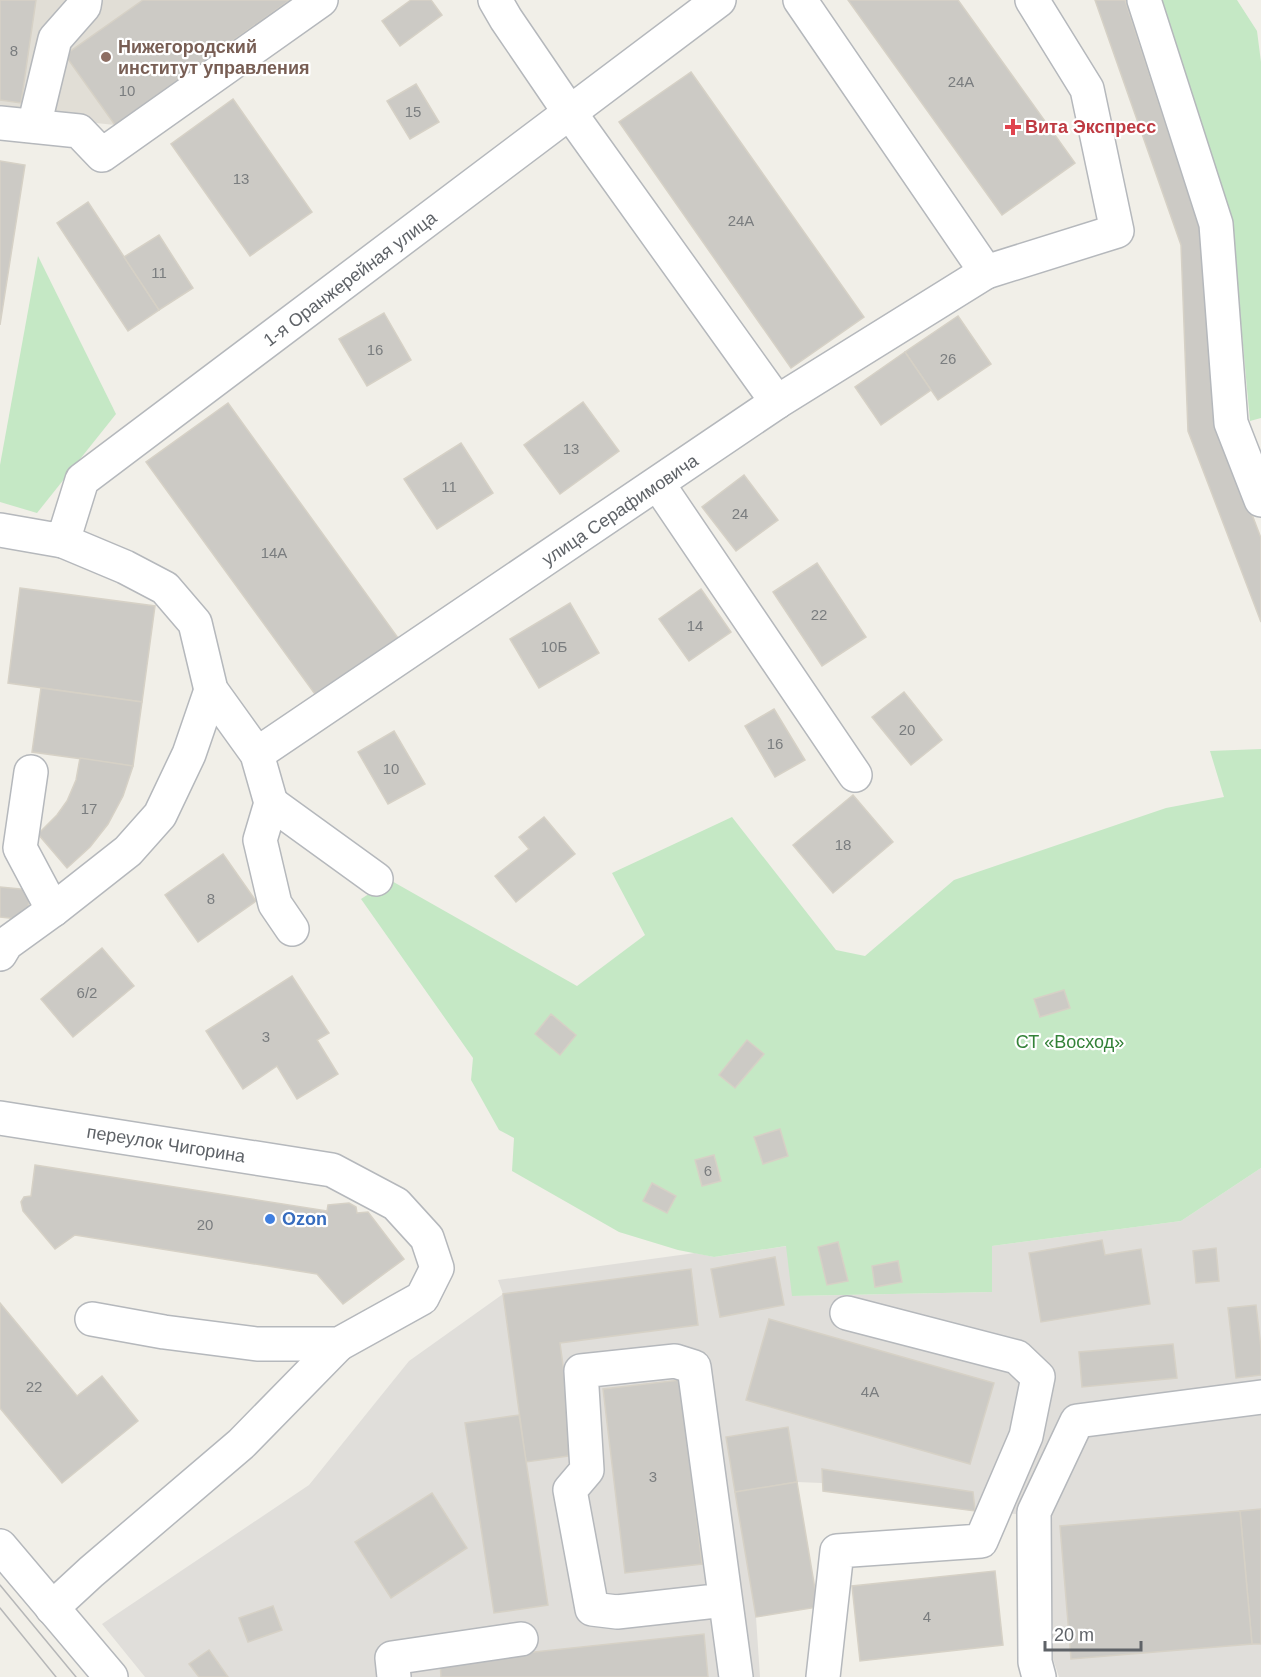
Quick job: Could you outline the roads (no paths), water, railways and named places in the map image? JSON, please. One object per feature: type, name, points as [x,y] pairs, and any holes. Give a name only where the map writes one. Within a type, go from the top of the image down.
[{"type":"street","points":[[34,126],[55,39],[84,6],[85,0]]},
{"type":"street","points":[[0,123],[79,131],[102,155],[321,0]]},
{"type":"street","points":[[495,0],[570,113],[777,402]]},
{"type":"street","name":"1-я Оранжерейная улица","points":[[63,541],[82,480],[719,0]]},
{"type":"street","points":[[800,0],[986,272]]},
{"type":"street","name":"улица Серафимовича","points":[[257,754],[777,402],[986,272],[1117,231],[1087,89],[1032,0]]},
{"type":"street","points":[[1144,0],[1216,224],[1232,423],[1261,500]]},
{"type":"street","points":[[658,484],[855,775]]},
{"type":"street","points":[[0,530],[63,541],[126,567],[165,588],[195,622],[211,690],[257,754],[271,803],[260,840],[275,904],[291,929]]},
{"type":"street","points":[[0,954],[6,944],[128,851],[160,815],[189,754],[211,690]]},
{"type":"street","points":[[31,772],[21,848],[53,910]]},
{"type":"street","points":[[271,803],[376,879]]},
{"type":"street","name":"переулок Чигорина","points":[[0,1118],[332,1170],[396,1204],[427,1238],[437,1268],[422,1298],[339,1344]]},
{"type":"street","points":[[823,1677],[837,1551],[981,1540],[1026,1436],[1038,1377],[1017,1357],[847,1313]]},
{"type":"street","points":[[92,1319],[164,1332],[257,1344],[339,1344]]},
{"type":"street","points":[[52,1608],[241,1444],[339,1344]]},
{"type":"street","points":[[725,1600],[617,1612],[592,1609],[570,1490],[587,1470],[581,1371],[675,1361],[694,1367],[736,1677]]},
{"type":"street","points":[[1039,1677],[1035,1662],[1034,1512],[1077,1421],[1261,1396]]},
{"type":"street","points":[[0,1546],[111,1677]]},
{"type":"street","points":[[394,1677],[392,1658],[521,1639]]},
{"type":"tram line","points":[[0,1585],[76,1677]]},
{"type":"tram line","points":[[0,1608],[56,1677]]},
{"type":"place","name":"Нижегородский институт управления","points":[[106,57]]},
{"type":"place","name":"Вита Экспресс","points":[[1013,127]]},
{"type":"place","name":"Ozon","points":[[270,1219]]},
{"type":"park label","name":"СТ «Восход»","points":[[1070,1042]]}]
